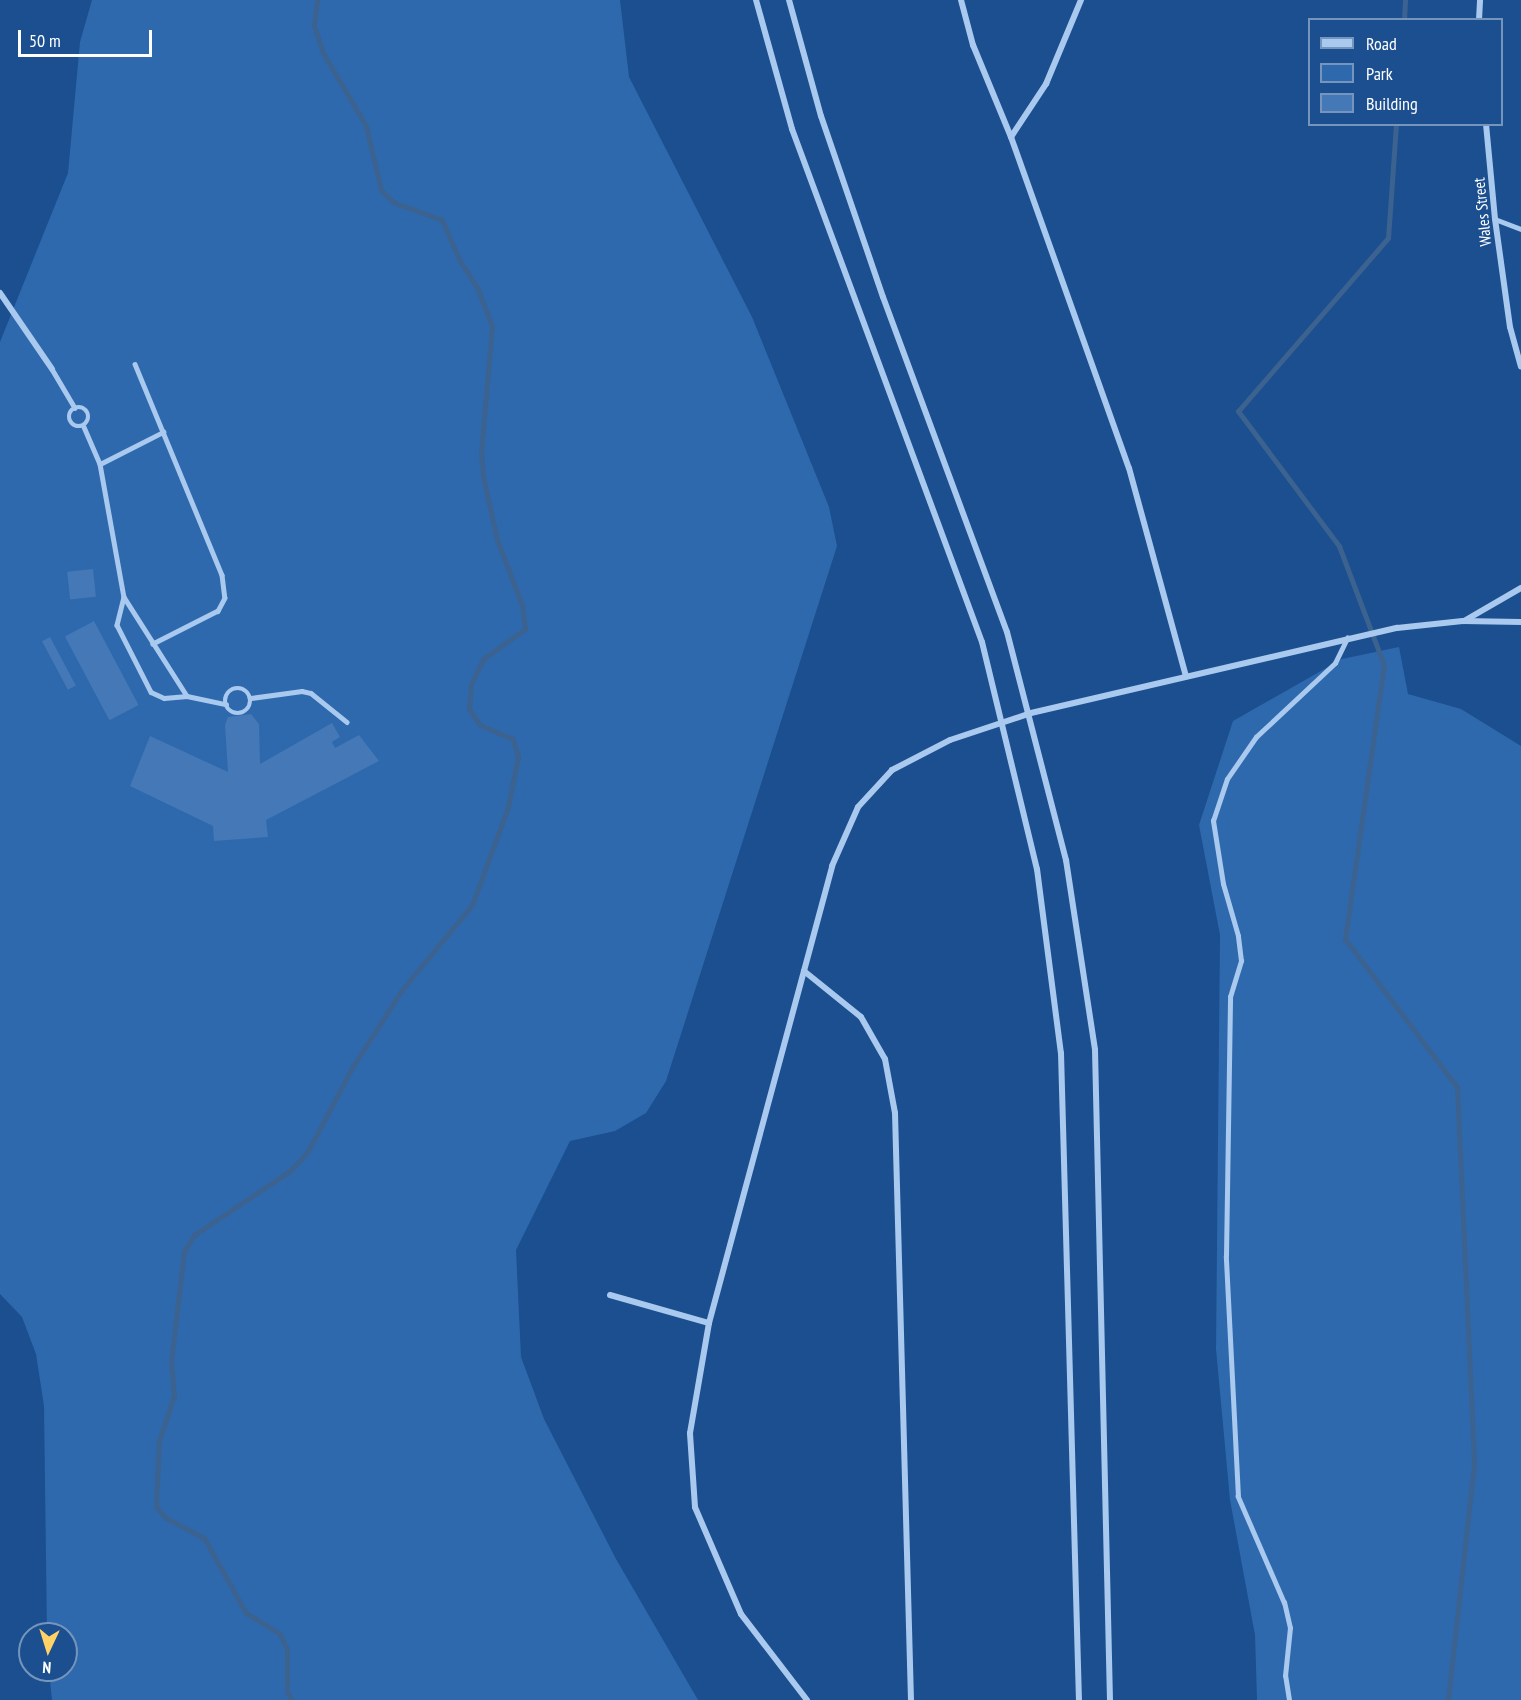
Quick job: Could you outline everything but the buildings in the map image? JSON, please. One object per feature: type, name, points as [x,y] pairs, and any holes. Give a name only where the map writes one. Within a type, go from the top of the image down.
[{"type":"street","points":[[756,0],[792,129],[982,642],[1004,722],[1037,868],[1061,1053],[1079,1700]]},
{"type":"street","points":[[789,0],[821,116],[883,297],[1008,632],[1066,860],[1095,1050],[1110,1700]]},
{"type":"street","points":[[961,0],[973,45],[1011,137],[1129,468],[1186,676]]},
{"type":"street","points":[[1011,137],[1046,84],[1081,0]]},
{"type":"street","points":[[1479,18],[1480,0]]},
{"type":"street","name":"Wales Street","points":[[1486,126],[1495,219],[1510,327],[1521,367]]},
{"type":"street","points":[[0,293],[52,369]]},
{"type":"street","points":[[1463,621],[1521,588]]},
{"type":"street","points":[[807,1700],[741,1614],[695,1507],[690,1433],[708,1323],[832,866],[858,807],[892,770],[950,740],[1030,713],[1397,628],[1463,621],[1521,622]]},
{"type":"street","points":[[804,971],[861,1017],[885,1059],[895,1113],[911,1700]]},
{"type":"street","points":[[609,1295],[708,1323]]},
{"type":"lane","points":[[1495,219],[1521,229]]},
{"type":"lane","points":[[135,364],[222,574],[225,598],[218,611],[153,644]]},
{"type":"lane","points":[[52,369],[75,408]]},
{"type":"lane","points":[[75,408],[81,407],[90,416],[84,427]]},
{"type":"lane","points":[[75,408],[69,419],[77,427],[84,427]]},
{"type":"lane","points":[[84,427],[100,464],[124,597],[187,696]]},
{"type":"lane","points":[[100,464],[163,432]]},
{"type":"lane","points":[[124,597],[117,625],[151,692],[164,698],[187,696],[226,704],[234,713],[241,714],[251,705],[251,698],[248,692],[236,688],[230,691],[226,704]]},
{"type":"lane","points":[[1289,1700],[1285,1676],[1290,1628],[1284,1603],[1238,1497],[1226,1256],[1230,998],[1241,961],[1238,936],[1222,884],[1213,821],[1227,779],[1256,737],[1335,663],[1347,638]]},
{"type":"lane","points":[[251,698],[302,691],[311,693],[347,722]]},
{"type":"green space","points":[[92,0],[620,0],[629,77],[752,317],[829,507],[837,546],[666,1081],[646,1113],[615,1131],[570,1141],[516,1250],[521,1357],[544,1419],[616,1559],[698,1700],[52,1700],[50,1682],[78,1682],[78,1622],[47,1622],[44,1406],[36,1354],[22,1317],[0,1294],[0,342],[68,173],[80,42]]},
{"type":"green space","points":[[1399,647],[1408,694],[1461,709],[1521,746],[1521,1700],[1257,1700],[1255,1635],[1230,1500],[1216,1349],[1220,935],[1199,825],[1233,721],[1342,659]]},
{"type":"waterway","points":[[292,1700],[287,1691],[287,1649],[280,1634],[246,1613],[204,1538],[166,1518],[156,1507],[159,1441],[174,1395],[171,1362],[184,1252],[194,1235],[290,1171],[308,1151],[352,1068],[401,991],[472,905],[508,807],[518,757],[513,739],[480,725],[469,709],[471,684],[483,659],[525,629],[522,605],[497,540],[483,476],[481,454],[492,326],[477,287],[459,259],[442,220],[393,202],[381,190],[366,126],[323,53],[314,25],[317,0]]},
{"type":"waterway","points":[[1404,18],[1405,0]]},
{"type":"waterway","points":[[1396,126],[1388,238],[1238,411],[1339,546],[1384,665],[1345,939],[1457,1087],[1474,1464],[1448,1700]]}]
